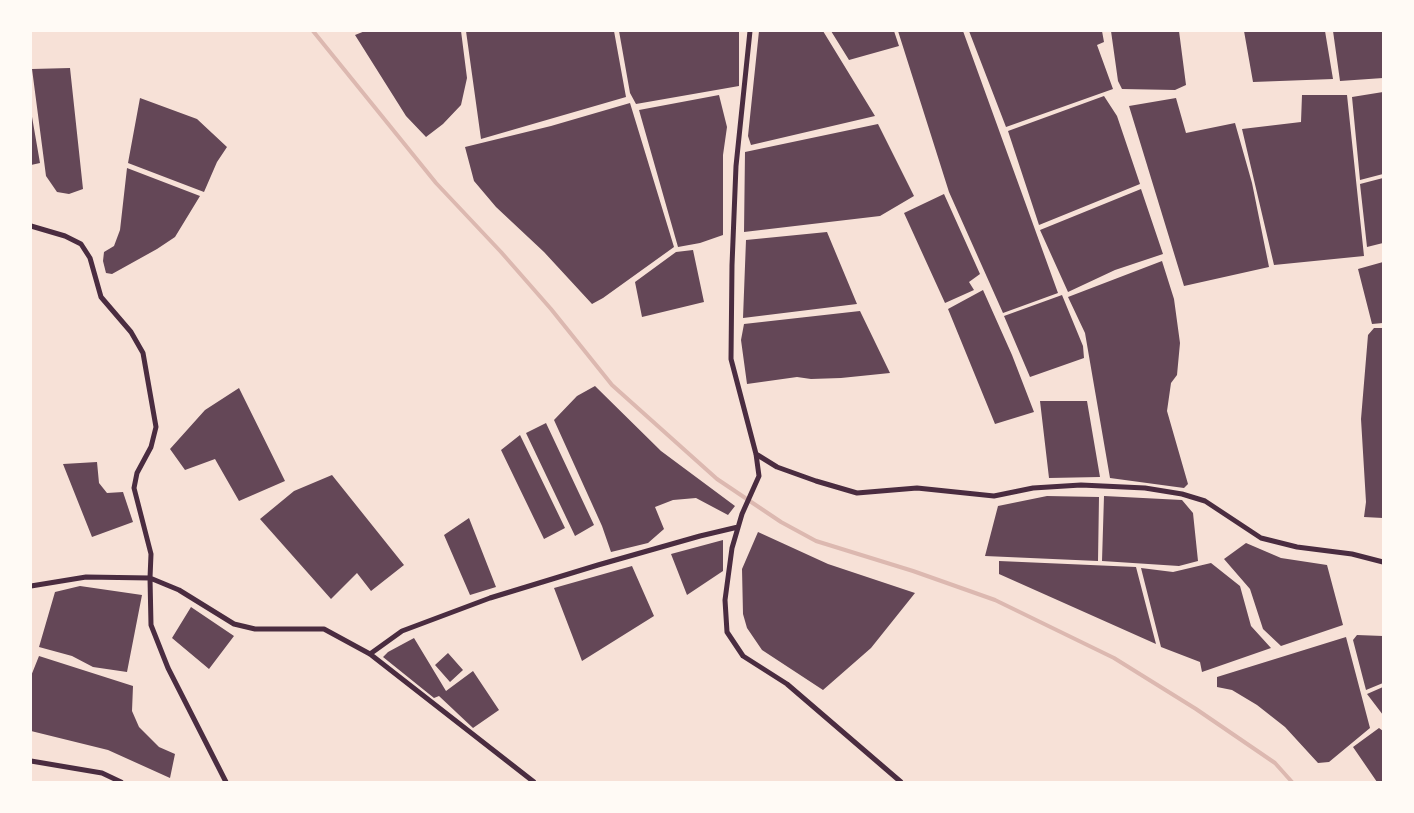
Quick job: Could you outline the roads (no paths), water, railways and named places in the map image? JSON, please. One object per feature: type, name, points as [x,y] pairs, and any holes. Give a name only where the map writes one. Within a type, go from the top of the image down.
[{"type":"street","points":[[750,31],[736,166],[731,358],[760,476],[742,514],[732,548],[725,600],[727,632],[743,656],[787,684],[901,782]]},
{"type":"street","points":[[31,226],[66,236],[81,244],[90,258],[101,296],[130,332],[143,353],[156,427],[151,448],[137,473],[134,488],[151,554],[151,624],[168,668],[226,782]]},
{"type":"street","points":[[756,454],[777,467],[857,493],[917,488],[994,496],[1034,488],[1081,485],[1145,488],[1182,494],[1205,501],[1261,538],[1297,547],[1352,554],[1383,562]]},
{"type":"street","points":[[370,654],[402,631],[490,598],[616,559],[738,527]]},
{"type":"street","points":[[31,586],[86,578],[150,578],[179,590],[234,624],[255,630],[324,629],[370,654],[534,782]]},
{"type":"street","points":[[31,761],[102,773],[121,782]]},
{"type":"waterway","points":[[313,31],[436,183],[551,309],[612,385],[717,479],[781,522],[816,541],[913,571],[995,600],[1114,658],[1196,709],[1275,763],[1292,782]]}]
